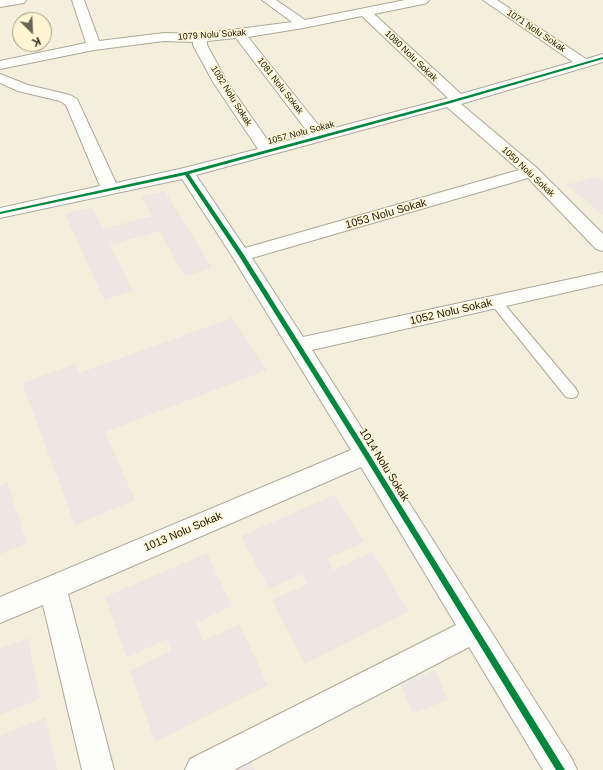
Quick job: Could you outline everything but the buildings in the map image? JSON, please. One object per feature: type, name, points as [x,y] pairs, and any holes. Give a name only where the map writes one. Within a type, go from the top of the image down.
[{"type":"street","points":[[0,3],[20,0]]},
{"type":"street","points":[[78,0],[94,46]]},
{"type":"street","points":[[268,0],[303,24]]},
{"type":"street","name":"1079 Nolu Sokak","points":[[0,65],[94,46],[164,37],[200,38],[239,34],[303,24],[422,0]]},
{"type":"street","name":"1071 Nolu Sokak","points":[[489,0],[583,63]]},
{"type":"street","name":"1080 Nolu Sokak","points":[[365,12],[454,101]]},
{"type":"street","name":"1081 Nolu Sokak","points":[[239,34],[320,138]]},
{"type":"street","name":"1082 Nolu Sokak","points":[[200,38],[200,45],[220,82],[267,151]]},
{"type":"street","name":"1057 Nolu Sokak","points":[[0,213],[186,173],[320,138],[603,58]]},
{"type":"street","points":[[0,78],[23,88],[65,98],[72,102],[110,189]]},
{"type":"street","name":"1050 Nolu Sokak","points":[[454,101],[531,172],[603,245]]},
{"type":"street","name":"1053 Nolu Sokak","points":[[241,256],[531,172]]},
{"type":"street","name":"1014 Nolu Sokak","points":[[186,173],[241,256],[366,454],[561,770]]},
{"type":"street","name":"1052 Nolu Sokak","points":[[298,346],[603,278]]},
{"type":"street","name":"1013 Nolu Sokak","points":[[0,610],[366,454]]},
{"type":"street","points":[[53,588],[98,770]]},
{"type":"street","points":[[201,770],[474,630]]},
{"type":"lane","points":[[496,302],[571,393]]},
{"type":"cycle path","points":[[0,213],[186,173],[450,102],[603,58]]},
{"type":"cycle path","points":[[186,173],[241,255],[561,770]]}]
